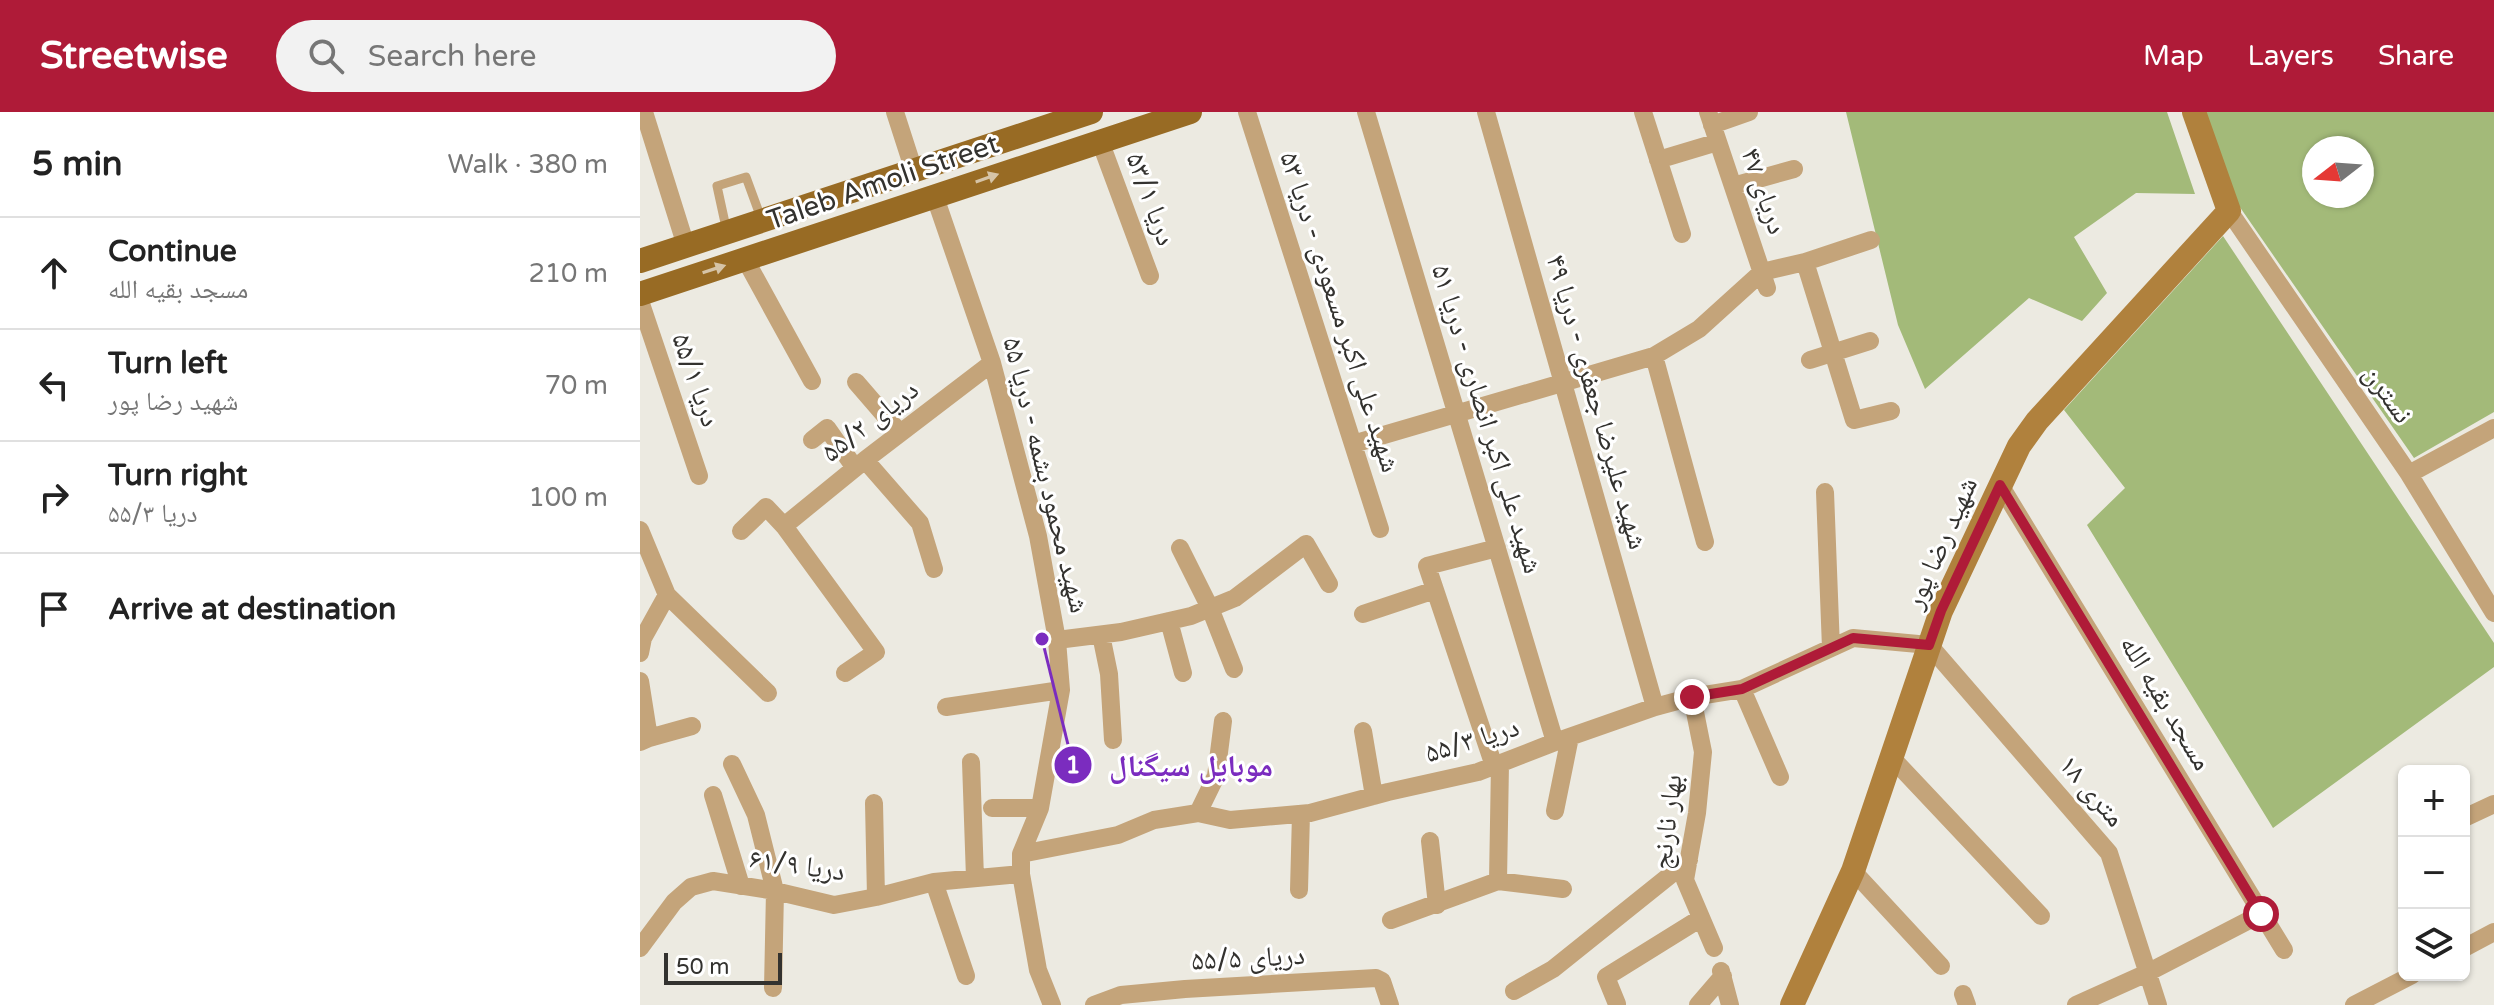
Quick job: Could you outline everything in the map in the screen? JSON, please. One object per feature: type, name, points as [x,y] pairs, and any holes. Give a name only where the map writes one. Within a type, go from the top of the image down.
[{"type":"main road","name":"Taleb Amoli Street","points":[[640,261],[1068,117],[1091,112]]},
{"type":"main road","name":"Taleb Amoli Street","points":[[640,294],[1100,141],[1163,116],[1189,112]]},
{"type":"street","points":[[644,112],[686,246]]},
{"type":"street","points":[[895,112],[914,171]]},
{"type":"street","name":"شهید علی اکبر مسعودی - دریا ۵۳","points":[[1247,112],[1380,529]]},
{"type":"street","name":"شهید علی اکبر انصاری - دریا ۵۱","points":[[1366,112],[1497,548],[1562,740]]},
{"type":"street","name":"شهید علیرضا جعفری - دریا ۴۹","points":[[1486,112],[1655,707]]},
{"type":"street","points":[[1643,112],[1682,234]]},
{"type":"street","points":[[1658,160],[1713,126],[1749,112]]},
{"type":"street","points":[[2194,112],[2229,211]]},
{"type":"street","name":"دریای ۴۷","points":[[1713,126],[1764,280]]},
{"type":"street","name":"دریا ۵۳/۱","points":[[1100,141],[1150,276]]},
{"type":"street","points":[[1733,186],[1794,169]]},
{"type":"street","name":"شهید محمود بشمه - دریا ۵۵","points":[[935,197],[992,363],[1038,536],[1057,640],[1061,690],[1040,808],[1021,854],[1021,874],[1038,970],[1052,1005]]},
{"type":"street","name":"نسترن","points":[[2229,211],[2409,474],[2494,613]]},
{"type":"street","name":"شهید رضا پور","points":[[1792,1005],[1853,871],[1941,611],[2019,446],[2037,421],[2229,211]]},
{"type":"street","points":[[1353,444],[1654,356],[1699,329],[1764,280],[1805,262],[1871,240]]},
{"type":"street","points":[[745,259],[812,381]]},
{"type":"street","points":[[1805,262],[1854,420],[1891,411]]},
{"type":"street","name":"دریا ۵۵/۱","points":[[640,301],[699,476]]},
{"type":"street","points":[[1810,360],[1870,341]]},
{"type":"street","points":[[1654,356],[1705,542]]},
{"type":"street","name":"دریای ۵۵/۲","points":[[784,526],[992,363]]},
{"type":"street","points":[[856,382],[900,433]]},
{"type":"street","points":[[812,440],[827,428],[920,523],[934,569]]},
{"type":"street","points":[[2409,474],[2494,428]]},
{"type":"street","name":"مسجد بقیه الله","points":[[2000,485],[2284,950]]},
{"type":"street","points":[[1825,492],[1831,648]]},
{"type":"street","points":[[741,531],[766,507],[784,526],[876,652],[845,673]]},
{"type":"street","points":[[640,530],[667,595],[768,693]]},
{"type":"street","points":[[1057,640],[1101,635],[1191,616],[1235,598],[1306,544],[1329,584]]},
{"type":"street","points":[[1180,548],[1210,608],[1234,669]]},
{"type":"street","points":[[1497,548],[1427,566],[1497,765],[1498,881]]},
{"type":"street","points":[[1363,614],[1435,590]]},
{"type":"street","points":[[640,653],[643,638],[667,595]]},
{"type":"street","points":[[1169,621],[1183,673]]},
{"type":"street","points":[[1101,635],[1109,674],[1113,740]]},
{"type":"street","name":"دریا ۵۵/۳","points":[[1021,854],[1118,835],[1154,820],[1198,813],[1230,820],[1301,814],[1478,772],[1655,707],[1742,689],[1853,638],[1929,645]]},
{"type":"street","name":"۱۸ متری","points":[[1929,645],[2109,853],[2158,1005]]},
{"type":"street","points":[[640,681],[645,740],[692,726]]},
{"type":"street","points":[[1742,689],[1780,777]]},
{"type":"street","points":[[946,707],[1061,690]]},
{"type":"street","name":"بهار نارنج","points":[[1692,697],[1703,752],[1697,813],[1685,880],[1714,948]]},
{"type":"street","points":[[1198,813],[1216,776],[1223,721]]},
{"type":"street","points":[[1363,731],[1374,796]]},
{"type":"street","points":[[1555,811],[1562,740]]},
{"type":"street","points":[[1891,757],[2041,916]]},
{"type":"street","points":[[971,762],[975,878]]},
{"type":"street","points":[[732,764],[756,815],[775,891],[773,988]]},
{"type":"street","points":[[713,795],[741,886]]},
{"type":"street","points":[[874,803],[876,897]]},
{"type":"street","points":[[2470,815],[2494,804]]},
{"type":"street","points":[[992,808],[1040,808]]},
{"type":"street","points":[[1299,890],[1301,814]]},
{"type":"street","points":[[1430,841],[1437,905]]},
{"type":"street","points":[[1514,991],[1553,969],[1689,860]]},
{"type":"street","points":[[1853,871],[1941,966]]},
{"type":"street","name":"دریا ۶۱/۹","points":[[640,948],[674,902],[691,887],[713,881],[834,905],[934,882],[1021,874]]},
{"type":"street","points":[[1391,920],[1498,881],[1563,889]]},
{"type":"street","points":[[934,882],[966,976]]},
{"type":"street","points":[[2076,1005],[2147,973],[2261,914]]},
{"type":"street","points":[[1617,1004],[1606,977],[1701,918]]},
{"type":"street","points":[[2470,945],[2494,932]]},
{"type":"street","points":[[1698,1005],[1722,973],[1730,1005]]},
{"type":"street","name":"دریای ۵۵/۵","points":[[1094,1005],[1121,995],[1172,990],[1376,978],[1382,981],[1390,1005]]},
{"type":"street","points":[[2354,1005],[2400,981]]},
{"type":"lane","points":[[727,233],[717,186],[746,177],[762,221]]},
{"type":"green space","points":[[1846,112],[2167,112],[2195,194],[2136,193],[2074,237],[2107,293],[2082,321],[2029,298],[1925,389],[1898,325]]},
{"type":"green space","points":[[2202,112],[2494,112],[2494,412],[2414,458],[2228,190]]},
{"type":"green space","points":[[2223,236],[2494,643],[2494,667],[2273,828],[2087,525],[2125,488],[2064,410]]},
{"type":"place","name":"موبایل سیگنال","points":[[1042,639]]},
{"type":"route","points":[[1692,697],[1742,689],[1853,638],[1929,645],[1941,611],[2000,485],[2261,914]]}]
